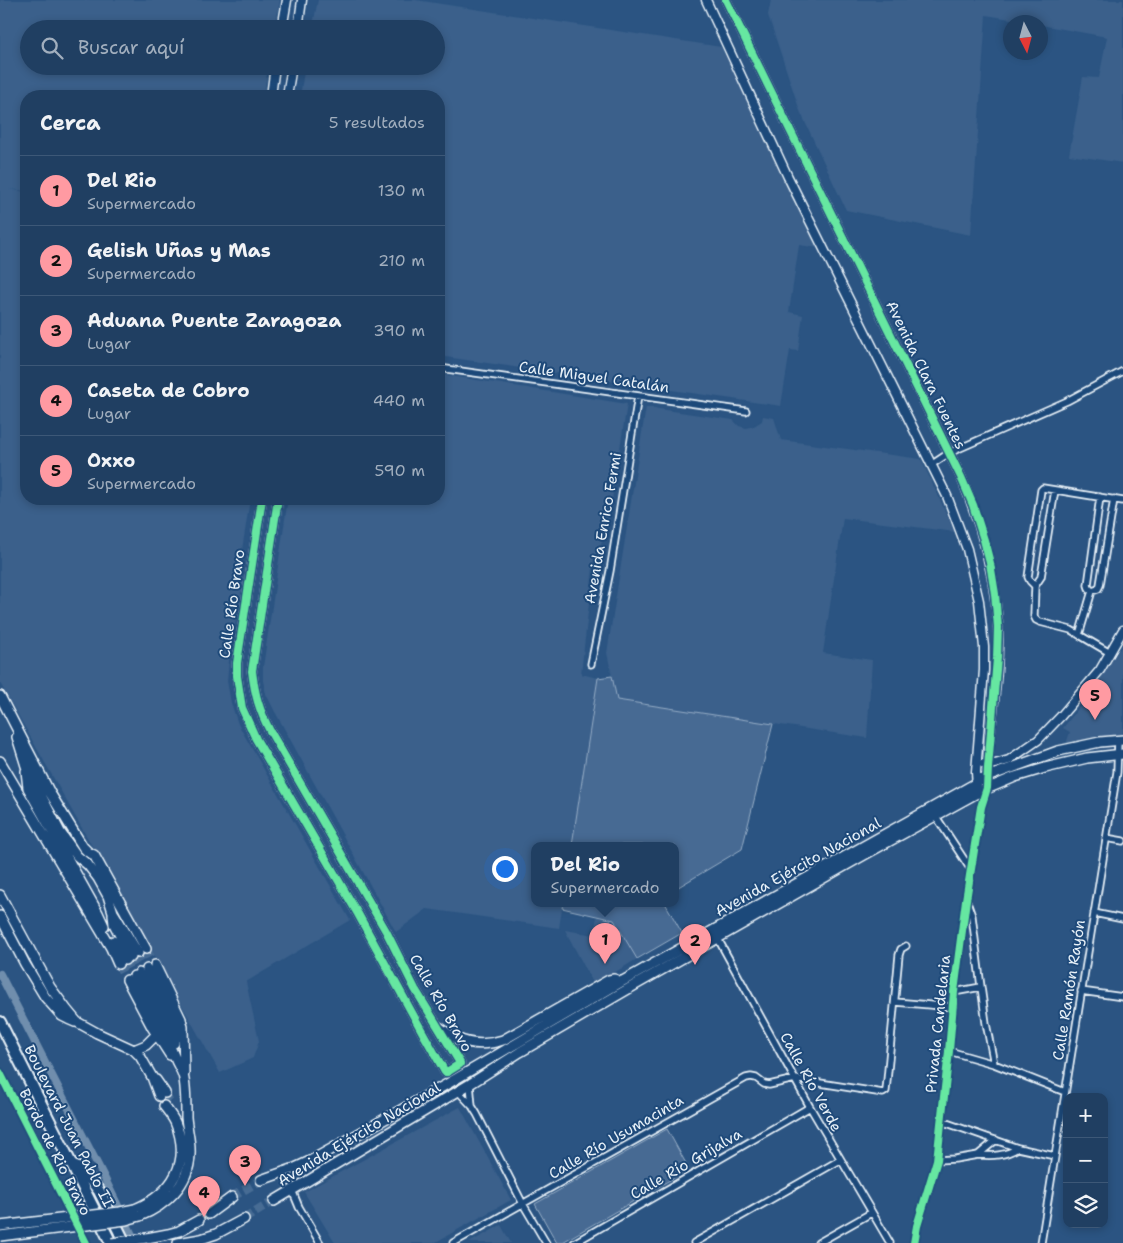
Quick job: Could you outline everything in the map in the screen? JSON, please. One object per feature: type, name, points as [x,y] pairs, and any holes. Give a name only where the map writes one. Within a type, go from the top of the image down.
[{"type":"highway","name":"Boulevard Juan Pablo II","points":[[0,1022],[111,1243]]},
{"type":"highway","points":[[72,1164],[99,1191],[125,1243]]},
{"type":"main road","points":[[0,696],[50,793],[84,847],[94,855],[132,956]]},
{"type":"main road","points":[[15,725],[26,766],[60,832],[77,856],[98,878],[108,896],[132,956]]},
{"type":"main road","name":"Avenida Ejército Nacional","points":[[274,1201],[716,934],[987,777],[1076,746],[1121,740]]},
{"type":"main road","name":"Avenida Ejército Nacional","points":[[262,1180],[310,1161],[449,1083],[621,982],[716,934],[987,788],[1045,768],[1086,758],[1121,754]]},
{"type":"main road","points":[[0,761],[111,948],[132,956]]},
{"type":"main road","points":[[26,766],[28,788],[100,919],[132,956]]},
{"type":"main road","points":[[10,776],[28,788]]},
{"type":"main road","points":[[0,895],[50,987],[77,1022]]},
{"type":"main road","points":[[113,912],[114,924],[132,956]]},
{"type":"main road","points":[[0,916],[45,997],[62,1016],[134,1050],[140,1056],[162,1094]]},
{"type":"main road","points":[[100,919],[114,924]]},
{"type":"main road","points":[[140,973],[156,1035],[184,1076]]},
{"type":"main road","points":[[140,973],[159,1023],[184,1076]]},
{"type":"main road","points":[[0,1236],[126,1220],[138,1213],[156,1208],[172,1196],[186,1174],[190,1157],[190,1145],[187,1125],[181,1019],[140,973]]},
{"type":"main road","points":[[439,1027],[456,1038],[469,1042],[480,1044],[495,1042],[503,1040],[609,980],[614,979],[621,982]]},
{"type":"main road","points":[[458,1091],[460,1085],[504,1056],[531,1034]]},
{"type":"main road","points":[[134,1050],[146,1045],[156,1035]]},
{"type":"main road","points":[[0,1226],[120,1212],[138,1213],[163,1193],[178,1172],[182,1148],[167,1104]]},
{"type":"main road","points":[[210,1214],[232,1197]]},
{"type":"main road","points":[[178,1243],[216,1234],[244,1219]]},
{"type":"main road","points":[[111,1243],[168,1234],[179,1231],[199,1220]]},
{"type":"street","points":[[283,20],[286,0]]},
{"type":"street","points":[[299,20],[302,0]]},
{"type":"street","points":[[706,0],[788,177],[947,496],[960,529],[979,600],[984,648],[977,793]]},
{"type":"street","name":"Avenida Clara Fuentes","points":[[726,0],[961,477],[973,506],[984,540],[995,594],[998,627],[987,788]]},
{"type":"street","points":[[272,90],[274,75]]},
{"type":"street","points":[[288,90],[290,75]]},
{"type":"street","name":"Calle Miguel Catalán","points":[[445,369],[746,411]]},
{"type":"street","points":[[931,465],[949,453],[1067,400],[1123,371]]},
{"type":"street","name":"Avenida Enrico Fermi","points":[[591,664],[612,562],[638,396]]},
{"type":"street","points":[[1035,586],[1028,577],[1040,491],[1043,488],[1123,501]]},
{"type":"street","points":[[1055,490],[1040,579],[1035,586],[1034,616],[1040,622],[1071,630],[1110,653]]},
{"type":"street","points":[[1092,591],[1088,585],[1100,497]]},
{"type":"street","points":[[1092,591],[1098,589],[1100,585],[1114,500]]},
{"type":"street","name":"Calle Río Bravo","points":[[261,505],[237,663],[242,708],[256,739],[358,914],[422,1034],[445,1072],[447,1072],[460,1063],[415,988],[372,908],[270,731],[259,706],[252,671],[277,505]]},
{"type":"street","points":[[251,569],[268,565]]},
{"type":"street","points":[[1079,635],[1092,591]]},
{"type":"street","points":[[977,764],[996,764],[1009,760],[1038,740],[1074,702],[1100,670],[1123,630]]},
{"type":"street","name":"Calle Ramón Rayón","points":[[1041,1243],[1121,754],[1121,740]]},
{"type":"street","name":"Privada Candelaria","points":[[914,1243],[917,1226],[937,1160],[952,1007],[966,900],[981,807],[987,788]]},
{"type":"street","name":"Privada Candelaria","points":[[977,793],[981,807]]},
{"type":"street","points":[[935,815],[971,870]]},
{"type":"street","points":[[1106,838],[1123,841]]},
{"type":"street","points":[[966,900],[972,916],[986,1023],[994,1064]]},
{"type":"street","points":[[358,914],[372,908]]},
{"type":"street","points":[[1094,913],[1123,918]]},
{"type":"street","name":"Calle Río Verde","points":[[716,934],[810,1107],[890,1243]]},
{"type":"street","points":[[795,1079],[886,1092],[899,955],[901,949],[906,946]]},
{"type":"street","points":[[387,967],[400,959]]},
{"type":"street","points":[[954,992],[981,987]]},
{"type":"street","points":[[1081,991],[1123,997]]},
{"type":"street","points":[[895,1002],[952,1007]]},
{"type":"street","points":[[949,1051],[994,1064],[1065,1092]]},
{"type":"street","name":"Calle Río Usumacinta","points":[[452,1243],[741,1081],[751,1077],[769,1085],[795,1079]]},
{"type":"street","points":[[470,1084],[472,1106]]},
{"type":"street","points":[[458,1091],[472,1106],[523,1204],[546,1243]]},
{"type":"street","name":"Calle Río Grijalva","points":[[574,1243],[810,1107]]},
{"type":"street","points":[[941,1121],[1018,1148],[1054,1156]]},
{"type":"street","points":[[978,1155],[996,1140]]},
{"type":"street","points":[[937,1160],[978,1155],[1002,1155],[1018,1148]]},
{"type":"street","points":[[694,1243],[840,1160]]},
{"type":"street","points":[[292,1190],[299,1207],[320,1243]]},
{"type":"street","points":[[818,1243],[871,1213]]},
{"type":"shaded area","points":[[0,0],[280,0],[277,20],[20,20],[20,75],[267,75],[265,90],[20,90],[20,190],[9,189],[20,191],[20,505],[249,505],[238,576],[244,578],[230,651],[227,681],[231,703],[238,724],[350,920],[246,982],[259,1041],[253,1058],[220,1073],[0,683]]},
{"type":"shaded area","points":[[318,0],[416,0],[721,47],[819,248],[799,245],[789,312],[803,315],[798,351],[790,350],[781,406],[445,357],[445,90],[301,90],[304,75],[445,75],[445,20],[314,20]]},
{"type":"shaded area","points":[[771,0],[1123,0],[1123,163],[1069,155],[1083,77],[1099,78],[1107,37],[1048,26],[1048,15],[1003,15],[1003,18],[986,15],[971,235],[846,210],[800,111],[768,15]]},
{"type":"shaded area","points":[[445,375],[627,404],[607,531],[594,559],[581,674],[598,678],[572,842],[531,842],[531,907],[562,907],[559,928],[427,909],[396,932],[274,710],[266,694],[263,681],[263,667],[287,505],[445,505]]},
{"type":"shaded area","points":[[646,407],[733,420],[739,426],[746,428],[762,421],[763,416],[774,418],[781,440],[921,459],[955,532],[843,518],[823,653],[872,660],[867,738],[617,700],[607,653]]},
{"type":"shaded area","points":[[1123,644],[1123,734],[1066,744],[1070,732],[1063,728],[1096,686]]},
{"type":"shaded area","points":[[612,676],[617,700],[773,724],[742,849],[679,887],[679,842],[572,842],[598,678]]},
{"type":"shaded area","points":[[667,907],[682,933],[637,959],[614,920],[562,908]]},
{"type":"shaded area","points":[[597,916],[614,920],[637,959],[594,985],[565,930],[594,935]]},
{"type":"shaded area","points":[[460,1107],[511,1200],[434,1243],[335,1243],[304,1192]]},
{"type":"shaded area","points":[[667,1129],[689,1169],[561,1243],[557,1243],[535,1204]]},
{"type":"shaded area","points":[[501,1225],[511,1243],[469,1243]]},
{"type":"waterway","points":[[0,974],[136,1243]]},
{"type":"tunnel","points":[[146,949],[155,965]]},
{"type":"tunnel","points":[[138,953],[147,969]]},
{"type":"tunnel","points":[[131,957],[139,973]]},
{"type":"tunnel","points":[[125,960],[134,976]]},
{"type":"tunnel","points":[[118,964],[127,980]]},
{"type":"tunnel","points":[[165,1093],[170,1103]]},
{"type":"tunnel","points":[[232,1197],[261,1180]]},
{"type":"tunnel","points":[[244,1219],[274,1201]]},
{"type":"cycle path","points":[[726,0],[961,477],[973,505],[984,540],[995,594],[998,627],[997,658],[987,788],[981,807],[966,900],[954,992],[937,1160],[917,1226],[914,1243]]},
{"type":"cycle path","points":[[261,505],[237,663],[242,708],[256,739],[358,914],[445,1072],[447,1072],[460,1063],[415,989],[386,931],[270,731],[258,702],[252,671],[277,505]]},
{"type":"cycle path","name":"Bordo de Rio Bravo","points":[[0,1073],[86,1243]]},
{"type":"place","name":"Oxxo","points":[[1095,720]]},
{"type":"place","name":"Del Rio","points":[[605,964]]},
{"type":"place","name":"Gelish Uñas y Mas","points":[[695,965]]},
{"type":"place","name":"Aduana Puente Zaragoza","points":[[245,1186]]},
{"type":"place","name":"Caseta de Cobro","points":[[204,1217]]}]
